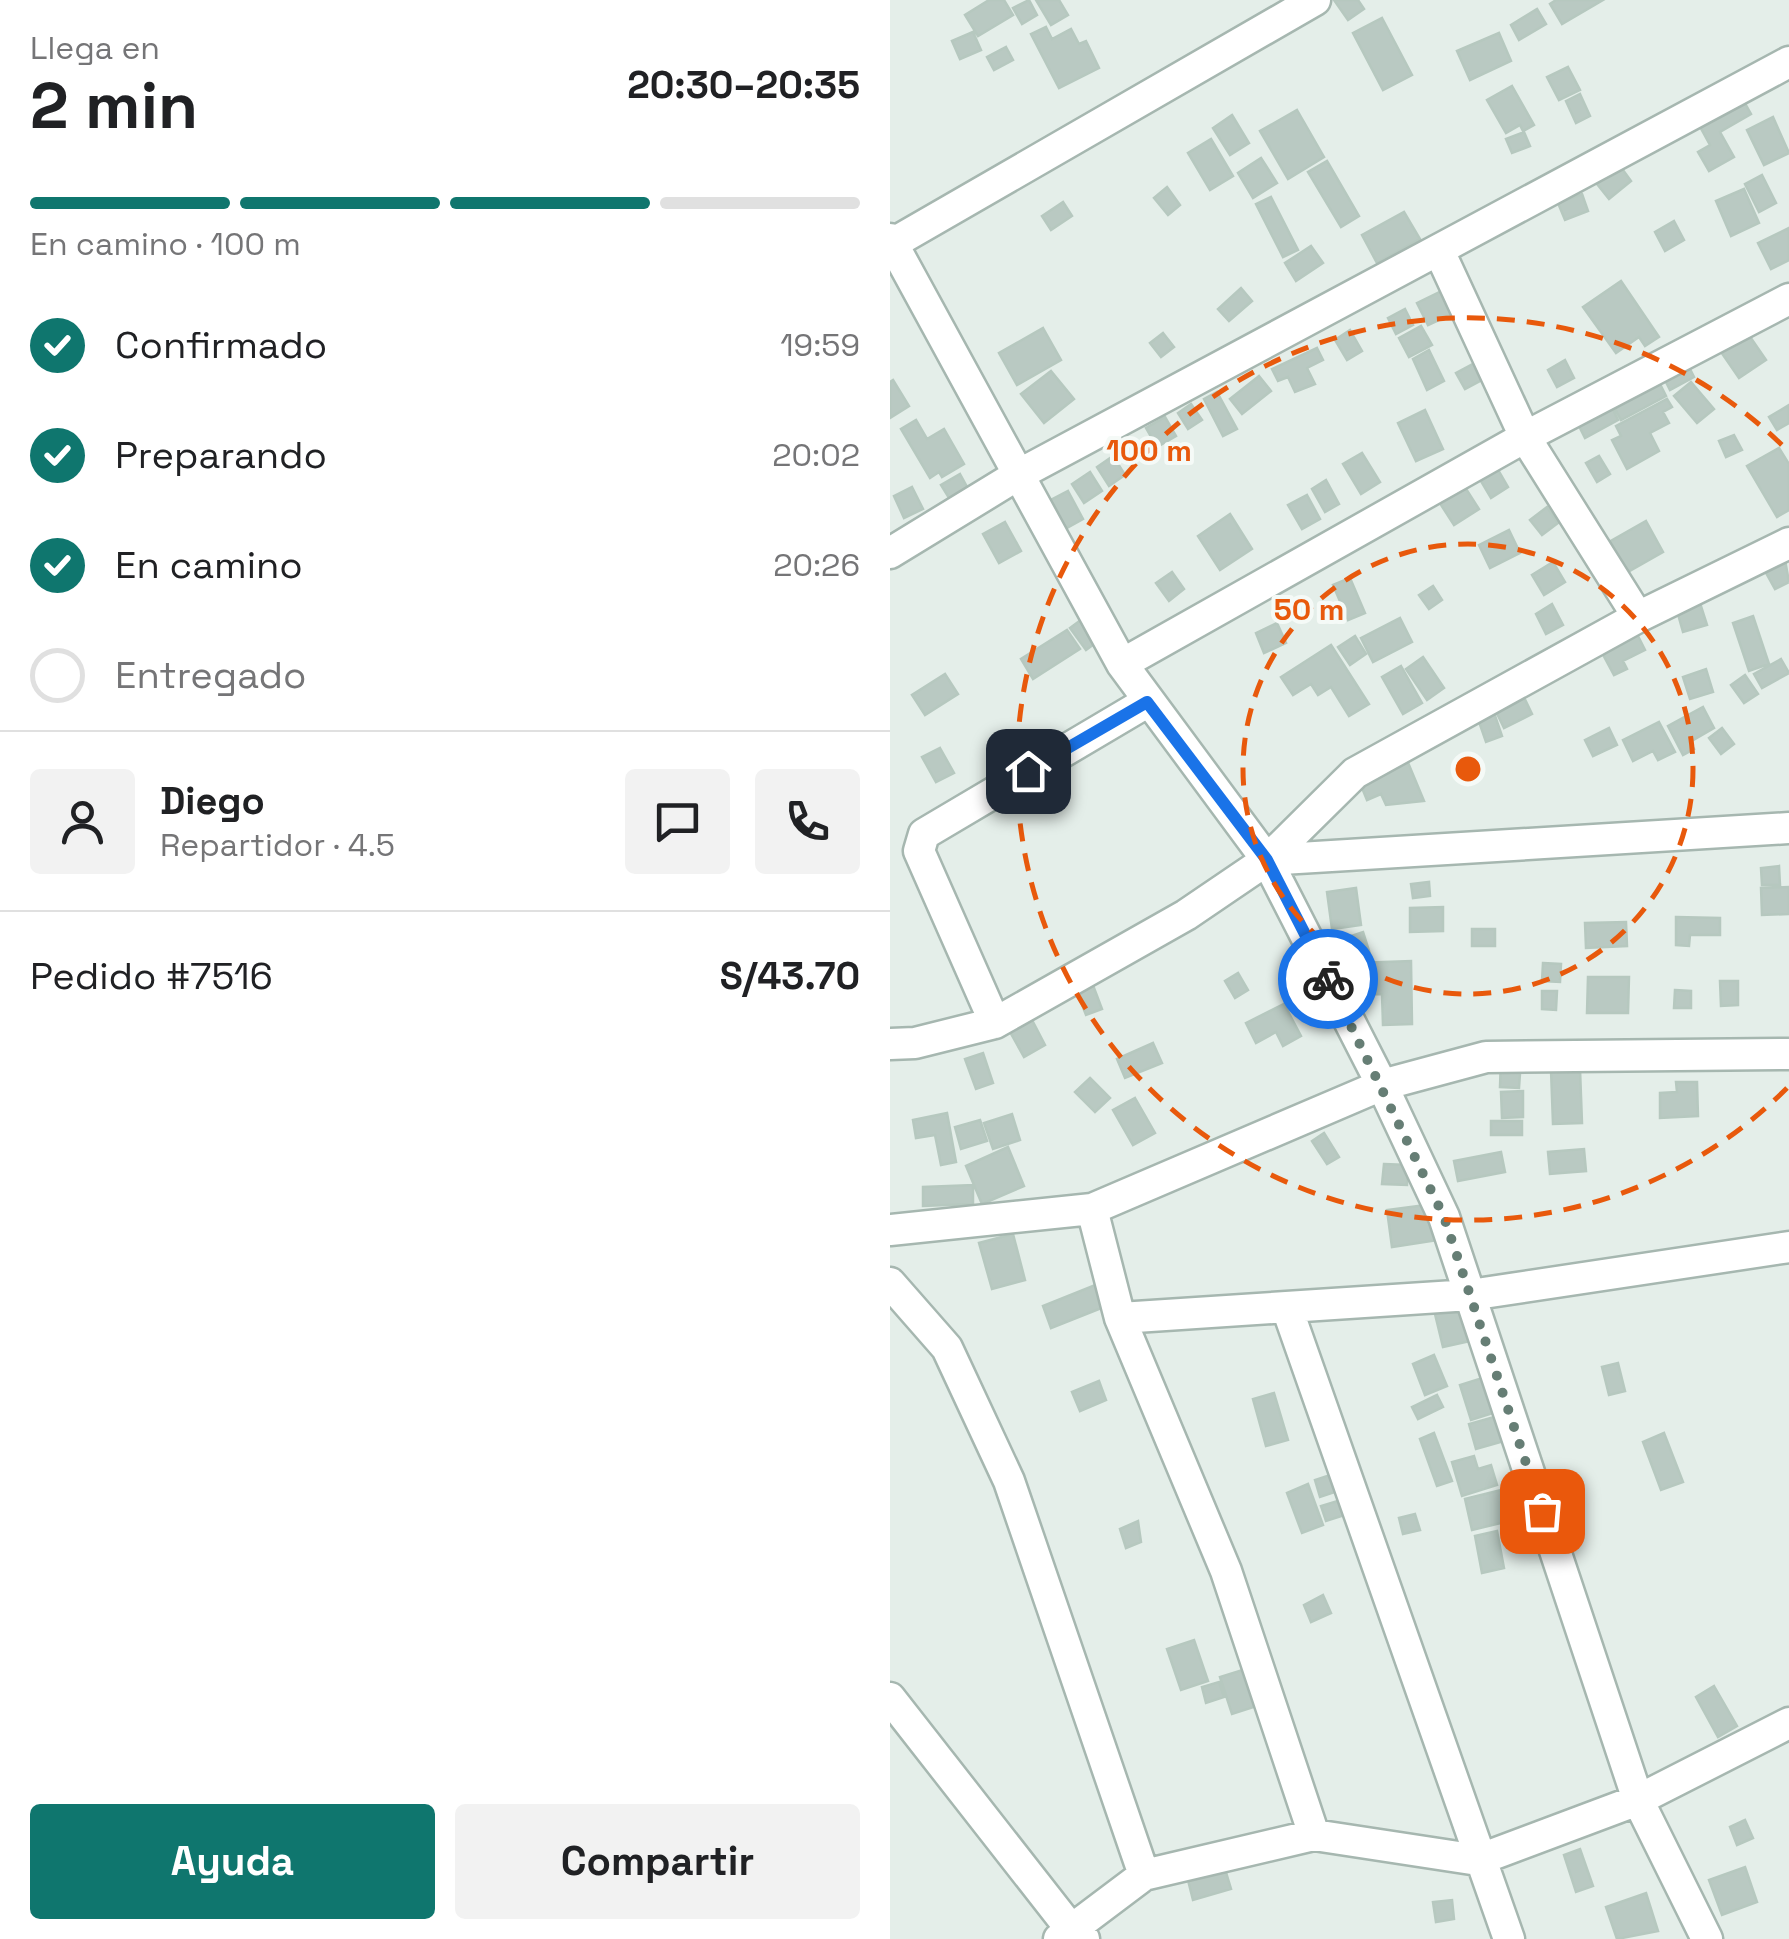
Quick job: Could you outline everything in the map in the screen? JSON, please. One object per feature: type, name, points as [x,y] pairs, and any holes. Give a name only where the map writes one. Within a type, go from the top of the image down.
[{"type":"street","points":[[1315,0],[891,243],[1122,664],[1267,860],[1382,1085],[1444,1217],[1638,1800],[1707,1939]]},
{"type":"street","points":[[890,553],[1016,476],[1440,253],[1789,62]]},
{"type":"street","points":[[1440,253],[1525,436],[1638,617]]},
{"type":"street","points":[[1122,664],[1525,436],[1789,299]]},
{"type":"street","points":[[890,1044],[915,1043],[995,1023],[1186,915],[1267,860],[1355,773],[1638,617],[1789,542]]},
{"type":"street","points":[[995,1023],[919,852],[924,834],[1147,702]]},
{"type":"street","points":[[1267,860],[1789,828]]},
{"type":"street","points":[[890,1230],[1092,1209],[1382,1085],[1486,1056],[1789,1054]]},
{"type":"street","points":[[1092,1209],[1120,1318],[1226,1571],[1314,1836]]},
{"type":"street","points":[[1120,1318],[1470,1295],[1789,1247]]},
{"type":"street","points":[[890,1283],[947,1348],[1009,1481],[1144,1875]]},
{"type":"street","points":[[1287,1308],[1478,1860],[1509,1939]]},
{"type":"street","points":[[890,1698],[1071,1935],[1144,1875],[1314,1836],[1478,1860],[1638,1800],[1789,1723]]},
{"type":"building","points":[[989,0],[1004,0],[1013,15],[978,36],[965,15]]},
{"type":"building","points":[[1029,0],[1037,15],[1022,24],[1013,8]]},
{"type":"building","points":[[1036,0],[1059,0],[1068,15],[1051,25]]},
{"type":"building","points":[[1334,0],[1358,0],[1364,9],[1348,20]]},
{"type":"building","points":[[1556,0],[1603,0],[1562,24],[1550,4]]},
{"type":"building","points":[[1537,9],[1546,24],[1519,40],[1511,25]]},
{"type":"building","points":[[1382,18],[1412,75],[1383,90],[1353,33]]},
{"type":"building","points":[[1046,27],[1052,39],[1071,29],[1079,44],[1086,41],[1099,68],[1059,88],[1031,34]]},
{"type":"building","points":[[973,32],[981,50],[960,59],[952,41]]},
{"type":"building","points":[[1499,33],[1511,61],[1470,80],[1457,51]]},
{"type":"building","points":[[1006,47],[1013,60],[994,70],[987,57]]},
{"type":"building","points":[[1568,67],[1580,90],[1559,100],[1547,77]]},
{"type":"building","points":[[1512,86],[1534,125],[1523,131],[1520,125],[1506,133],[1487,100]]},
{"type":"building","points":[[1580,94],[1590,116],[1576,123],[1566,101]]},
{"type":"building","points":[[1742,98],[1751,114],[1720,132],[1734,157],[1709,171],[1698,152],[1710,145],[1698,123]]},
{"type":"building","points":[[1297,110],[1324,157],[1288,179],[1260,131]]},
{"type":"building","points":[[1232,115],[1249,143],[1230,155],[1213,128]]},
{"type":"building","points":[[1773,117],[1789,153],[1764,165],[1747,130]]},
{"type":"building","points":[[1524,132],[1530,146],[1512,153],[1506,139]]},
{"type":"building","points":[[1211,139],[1233,176],[1210,190],[1188,153]]},
{"type":"building","points":[[1261,158],[1277,183],[1253,198],[1238,173]]},
{"type":"building","points":[[1327,161],[1359,216],[1341,227],[1308,172]]},
{"type":"building","points":[[1620,166],[1631,181],[1609,199],[1597,184]]},
{"type":"building","points":[[1762,175],[1776,203],[1759,212],[1745,184]]},
{"type":"building","points":[[1167,187],[1180,205],[1168,215],[1154,198]]},
{"type":"building","points":[[1744,189],[1759,223],[1731,236],[1716,201]]},
{"type":"building","points":[[1582,194],[1588,211],[1565,220],[1558,203]]},
{"type":"building","points":[[1271,197],[1298,250],[1283,257],[1256,204]]},
{"type":"building","points":[[1063,202],[1072,216],[1051,230],[1042,216]]},
{"type":"building","points":[[1404,212],[1420,239],[1377,263],[1362,235]]},
{"type":"building","points":[[1674,221],[1684,240],[1665,251],[1655,232]]},
{"type":"building","points":[[1789,228],[1789,260],[1771,269],[1758,243]]},
{"type":"building","points":[[1311,246],[1323,263],[1296,281],[1285,263]]},
{"type":"building","points":[[1621,281],[1659,337],[1645,346],[1639,337],[1616,353],[1583,307]]},
{"type":"building","points":[[1450,287],[1461,310],[1428,325],[1417,303]]},
{"type":"building","points":[[1241,288],[1252,301],[1229,321],[1218,309]]},
{"type":"building","points":[[1405,309],[1413,325],[1396,334],[1388,318]]},
{"type":"building","points":[[1421,326],[1432,345],[1409,357],[1399,338]]},
{"type":"building","points":[[1043,328],[1061,360],[1017,385],[999,353]]},
{"type":"building","points":[[1744,328],[1766,360],[1739,378],[1717,346]]},
{"type":"building","points":[[1350,330],[1362,351],[1347,360],[1335,340]]},
{"type":"building","points":[[1163,333],[1174,347],[1161,357],[1150,343]]},
{"type":"building","points":[[1317,348],[1323,360],[1307,368],[1315,384],[1295,392],[1288,377],[1278,381],[1272,369]]},
{"type":"building","points":[[1429,350],[1444,381],[1427,390],[1413,359]]},
{"type":"building","points":[[1486,357],[1495,373],[1465,389],[1456,373]]},
{"type":"building","points":[[1565,360],[1574,378],[1557,387],[1548,370]]},
{"type":"building","points":[[1686,361],[1694,377],[1670,390],[1662,374]]},
{"type":"building","points":[[1051,371],[1074,399],[1044,423],[1021,394]]},
{"type":"building","points":[[1655,374],[1666,396],[1621,420],[1610,399]]},
{"type":"building","points":[[1259,376],[1271,391],[1242,414],[1230,399]]},
{"type":"building","points":[[893,380],[909,406],[890,418],[890,382]]},
{"type":"building","points":[[1691,382],[1714,409],[1697,423],[1674,396]]},
{"type":"building","points":[[1217,392],[1237,429],[1223,436],[1204,399]]},
{"type":"building","points":[[1667,399],[1672,407],[1663,412],[1669,423],[1650,433],[1659,451],[1627,469],[1612,440],[1621,436],[1616,426]]},
{"type":"building","points":[[1608,400],[1618,420],[1585,438],[1575,418]]},
{"type":"building","points":[[1191,404],[1202,420],[1188,429],[1178,413]]},
{"type":"building","points":[[1789,405],[1789,423],[1777,430],[1769,417]]},
{"type":"building","points":[[1425,410],[1443,449],[1416,461],[1398,423]]},
{"type":"building","points":[[1165,417],[1176,436],[1157,447],[1146,428]]},
{"type":"building","points":[[916,420],[927,439],[944,429],[964,464],[942,477],[939,472],[930,478],[901,429]]},
{"type":"building","points":[[1734,435],[1742,450],[1726,457],[1719,441]]},
{"type":"building","points":[[1779,448],[1789,464],[1789,510],[1777,517],[1747,466]]},
{"type":"building","points":[[1362,453],[1380,482],[1361,494],[1343,464]]},
{"type":"building","points":[[1113,456],[1125,475],[1109,486],[1097,467]]},
{"type":"building","points":[[1599,456],[1610,474],[1597,482],[1586,463]]},
{"type":"building","points":[[1493,461],[1508,487],[1491,498],[1475,471]]},
{"type":"building","points":[[1090,472],[1102,491],[1084,503],[1072,484]]},
{"type":"building","points":[[960,474],[972,496],[954,506],[941,485]]},
{"type":"building","points":[[1459,478],[1479,509],[1454,525],[1434,494]]},
{"type":"building","points":[[1326,480],[1339,504],[1325,512],[1312,489]]},
{"type":"building","points":[[912,487],[923,509],[904,518],[894,496]]},
{"type":"building","points":[[1068,491],[1083,519],[1056,534],[1041,505]]},
{"type":"building","points":[[1307,495],[1320,519],[1302,529],[1288,505]]},
{"type":"building","points":[[1547,507],[1558,523],[1542,535],[1530,520]]},
{"type":"building","points":[[1230,514],[1252,549],[1220,570],[1198,536]]},
{"type":"building","points":[[1646,521],[1663,552],[1626,573],[1609,542]]},
{"type":"building","points":[[1005,522],[1021,551],[999,563],[983,534]]},
{"type":"building","points":[[1509,530],[1520,553],[1490,568],[1479,545]]},
{"type":"building","points":[[1785,560],[1789,582],[1775,589],[1765,571]]},
{"type":"building","points":[[1553,562],[1565,582],[1544,595],[1532,575]]},
{"type":"building","points":[[1172,572],[1184,589],[1169,601],[1156,583]]},
{"type":"building","points":[[1350,578],[1365,613],[1348,620],[1333,585]]},
{"type":"building","points":[[1433,586],[1442,600],[1429,609],[1419,595]]},
{"type":"building","points":[[1699,600],[1707,625],[1683,632],[1676,607]]},
{"type":"building","points":[[1552,604],[1563,625],[1546,634],[1536,614]]},
{"type":"building","points":[[1089,614],[1105,636],[1086,650],[1070,628]]},
{"type":"building","points":[[1753,616],[1769,664],[1749,671],[1733,623]]},
{"type":"building","points":[[1400,618],[1412,642],[1373,662],[1361,638]]},
{"type":"building","points":[[1277,623],[1286,643],[1264,653],[1256,633]]},
{"type":"building","points":[[1067,630],[1080,649],[1033,679],[1021,659]]},
{"type":"building","points":[[1635,630],[1645,650],[1623,661],[1627,669],[1614,675],[1600,649]]},
{"type":"building","points":[[1355,636],[1366,654],[1350,665],[1338,647]]},
{"type":"building","points":[[1331,645],[1369,704],[1349,716],[1331,687],[1318,695],[1311,684],[1293,695],[1281,677]]},
{"type":"building","points":[[1423,657],[1444,688],[1427,700],[1406,669]]},
{"type":"building","points":[[1781,659],[1789,673],[1762,688],[1754,674]]},
{"type":"building","points":[[1401,666],[1422,703],[1403,714],[1382,677]]},
{"type":"building","points":[[1706,669],[1713,692],[1690,699],[1683,677]]},
{"type":"building","points":[[945,674],[958,694],[925,715],[912,695]]},
{"type":"building","points":[[1745,675],[1758,694],[1744,703],[1731,685]]},
{"type":"building","points":[[1520,689],[1532,714],[1504,728],[1492,703]]},
{"type":"building","points":[[1492,707],[1502,736],[1486,742],[1476,713]]},
{"type":"building","points":[[1703,707],[1714,728],[1690,742],[1694,749],[1683,755],[1668,726]]},
{"type":"building","points":[[1659,722],[1675,752],[1658,760],[1653,751],[1633,761],[1623,740]]},
{"type":"building","points":[[1609,728],[1617,745],[1593,756],[1585,740]]},
{"type":"building","points":[[1722,728],[1734,744],[1721,754],[1709,738]]},
{"type":"building","points":[[940,748],[954,773],[936,782],[922,757]]},
{"type":"building","points":[[1404,753],[1424,801],[1386,805],[1381,794],[1367,800],[1356,773]]},
{"type":"building","points":[[1779,866],[1780,885],[1762,885],[1761,868]]},
{"type":"building","points":[[1429,882],[1430,896],[1413,898],[1411,884]]},
{"type":"building","points":[[1789,887],[1789,914],[1762,915],[1761,888]]},
{"type":"building","points":[[1356,888],[1361,925],[1332,929],[1327,892]]},
{"type":"building","points":[[1443,907],[1443,931],[1410,932],[1410,908]]},
{"type":"building","points":[[1676,917],[1720,918],[1720,935],[1690,935],[1689,946],[1676,945]]},
{"type":"building","points":[[1626,922],[1627,946],[1586,948],[1585,923]]},
{"type":"building","points":[[1472,929],[1495,929],[1495,946],[1472,946]]},
{"type":"building","points":[[1363,932],[1370,954],[1352,960],[1345,938]]},
{"type":"building","points":[[1411,961],[1412,1024],[1383,1025],[1382,994],[1357,995],[1356,963]]},
{"type":"building","points":[[1543,963],[1561,964],[1560,982],[1542,981]]},
{"type":"building","points":[[1238,973],[1248,990],[1235,998],[1225,981]]},
{"type":"building","points":[[1588,977],[1629,977],[1628,1013],[1587,1013]]},
{"type":"building","points":[[1091,980],[1102,1009],[1086,1015],[1075,987]]},
{"type":"building","points":[[1720,981],[1738,981],[1738,1005],[1721,1006]]},
{"type":"building","points":[[1675,990],[1691,991],[1691,1008],[1674,1008]]},
{"type":"building","points":[[1542,991],[1557,991],[1556,1010],[1542,1009]]},
{"type":"building","points":[[1284,1004],[1301,1036],[1283,1046],[1276,1032],[1256,1043],[1246,1023]]},
{"type":"building","points":[[1031,1018],[1045,1045],[1024,1057],[1009,1030]]},
{"type":"building","points":[[1153,1043],[1162,1063],[1125,1078],[1117,1059]]},
{"type":"building","points":[[983,1053],[993,1083],[976,1089],[965,1059]]},
{"type":"building","points":[[1501,1058],[1521,1059],[1519,1088],[1500,1087]]},
{"type":"building","points":[[1580,1069],[1582,1123],[1553,1124],[1551,1070]]},
{"type":"building","points":[[1090,1078],[1110,1098],[1095,1112],[1075,1092]]},
{"type":"building","points":[[1676,1082],[1697,1082],[1698,1116],[1660,1118],[1660,1093],[1677,1092]]},
{"type":"building","points":[[1523,1091],[1523,1117],[1502,1118],[1501,1092]]},
{"type":"building","points":[[1135,1098],[1155,1133],[1133,1145],[1113,1110]]},
{"type":"building","points":[[947,1113],[956,1162],[941,1165],[935,1135],[916,1138],[913,1120]]},
{"type":"building","points":[[1012,1114],[1020,1140],[993,1149],[984,1123]]},
{"type":"building","points":[[980,1120],[987,1141],[961,1149],[955,1127]]},
{"type":"building","points":[[1491,1121],[1522,1121],[1522,1135],[1491,1135]]},
{"type":"building","points":[[1324,1133],[1339,1157],[1327,1164],[1312,1141]]},
{"type":"building","points":[[1008,1147],[1024,1186],[982,1204],[966,1166]]},
{"type":"building","points":[[1584,1149],[1586,1171],[1550,1174],[1548,1152]]},
{"type":"building","points":[[1501,1152],[1505,1172],[1458,1181],[1454,1161]]},
{"type":"building","points":[[1384,1164],[1408,1165],[1407,1185],[1382,1184]]},
{"type":"building","points":[[973,1185],[973,1204],[923,1206],[923,1187]]},
{"type":"building","points":[[1434,1204],[1438,1240],[1392,1247],[1387,1210]]},
{"type":"building","points":[[1013,1234],[1025,1280],[992,1289],[979,1243]]},
{"type":"building","points":[[1100,1283],[1109,1305],[1051,1328],[1043,1306]]},
{"type":"building","points":[[1470,1301],[1479,1339],[1443,1347],[1434,1310]]},
{"type":"building","points":[[1434,1355],[1447,1386],[1425,1395],[1413,1364]]},
{"type":"building","points":[[1618,1363],[1625,1391],[1609,1395],[1602,1367]]},
{"type":"building","points":[[1495,1374],[1506,1409],[1471,1420],[1460,1385]]},
{"type":"building","points":[[1099,1381],[1106,1400],[1080,1411],[1072,1392]]},
{"type":"building","points":[[1274,1393],[1288,1440],[1266,1446],[1253,1399]]},
{"type":"building","points":[[1437,1395],[1443,1407],[1418,1419],[1412,1407]]},
{"type":"building","points":[[1508,1413],[1515,1438],[1476,1449],[1469,1424]]},
{"type":"building","points":[[1434,1433],[1452,1481],[1437,1486],[1420,1439]]},
{"type":"building","points":[[1664,1433],[1683,1482],[1661,1490],[1643,1442]]},
{"type":"building","points":[[1474,1456],[1478,1469],[1491,1465],[1497,1485],[1462,1496],[1452,1462]]},
{"type":"building","points":[[1333,1474],[1338,1491],[1320,1497],[1315,1480]]},
{"type":"building","points":[[1308,1484],[1323,1525],[1302,1533],[1287,1493]]},
{"type":"building","points":[[1501,1490],[1509,1521],[1472,1530],[1465,1499]]},
{"type":"building","points":[[1344,1499],[1348,1514],[1326,1521],[1321,1506]]},
{"type":"building","points":[[1415,1514],[1420,1530],[1403,1534],[1399,1518]]},
{"type":"building","points":[[1138,1521],[1141,1542],[1126,1548],[1120,1529]]},
{"type":"building","points":[[1497,1531],[1504,1568],[1482,1573],[1475,1536]]},
{"type":"building","points":[[1323,1595],[1331,1613],[1311,1622],[1304,1605]]},
{"type":"building","points":[[1194,1640],[1208,1681],[1181,1690],[1167,1649]]},
{"type":"building","points":[[1252,1667],[1263,1704],[1232,1714],[1220,1677]]},
{"type":"building","points":[[1219,1682],[1224,1697],[1206,1703],[1202,1687]]},
{"type":"building","points":[[1714,1686],[1737,1726],[1718,1737],[1696,1697]]},
{"type":"building","points":[[1745,1820],[1753,1838],[1737,1845],[1730,1827]]},
{"type":"building","points":[[1580,1849],[1593,1886],[1576,1892],[1564,1855]]},
{"type":"building","points":[[1745,1867],[1757,1902],[1722,1915],[1709,1880]]},
{"type":"building","points":[[1225,1869],[1231,1889],[1193,1900],[1188,1880]]},
{"type":"building","points":[[1646,1893],[1658,1931],[1617,1939],[1606,1907]]},
{"type":"building","points":[[1452,1900],[1454,1919],[1436,1922],[1433,1902]]},
{"type":"way so far","points":[[1328,979],[1444,1217],[1542,1511]]},
{"type":"route","points":[[1028,771],[1147,702],[1267,860],[1328,979]]}]
